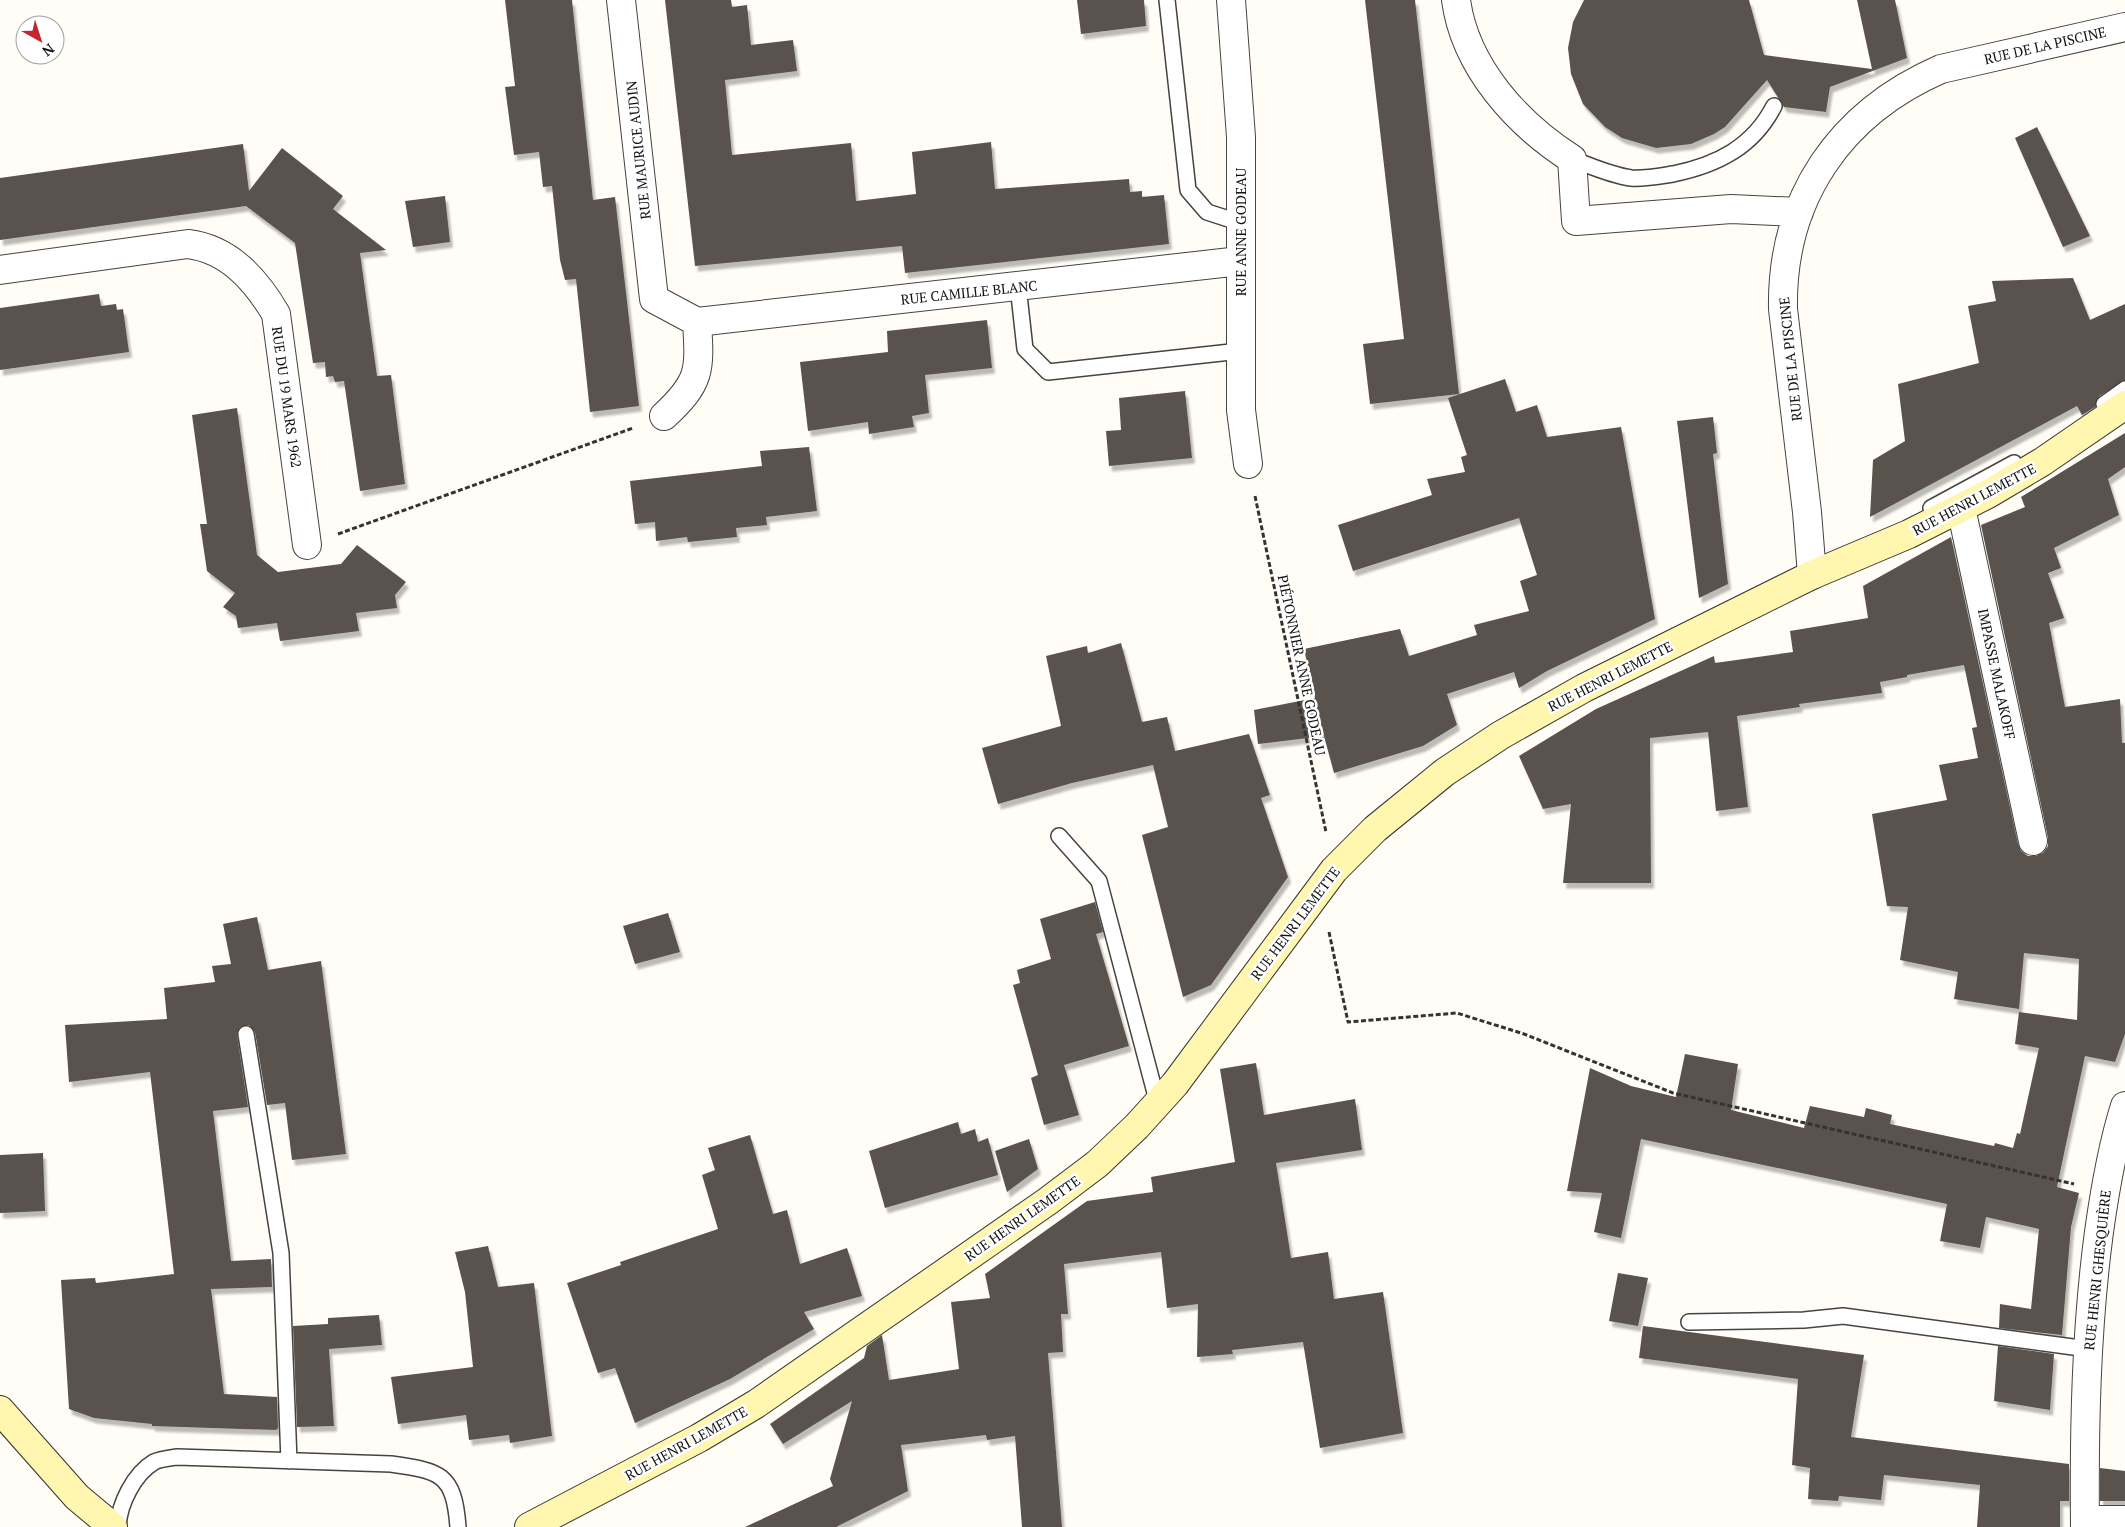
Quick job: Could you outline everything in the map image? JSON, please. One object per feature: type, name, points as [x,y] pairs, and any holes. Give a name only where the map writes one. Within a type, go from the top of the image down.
[{"type":"street","name":"RUE MAURICE AUDIN","points":[[621,0],[654,299],[698,322]]},
{"type":"street","name":"RUE ANNE GODEAU","points":[[1231,0],[1239,95],[1241,410],[1248,464]]},
{"type":"street","points":[[1456,0],[1464,31],[1474,52],[1500,93],[1530,128],[1546,143],[1572,159],[1576,221],[1730,209],[1799,212]]},
{"type":"street","name":"RUE DE LA PISCINE","points":[[1812,575],[1808,512],[1783,309],[1785,259],[1799,212],[1822,166],[1850,128],[1870,111],[1918,79],[1941,69],[2125,27]]},
{"type":"street","name":"RUE DU 19 MARS 1962","points":[[0,270],[188,244],[203,246],[227,256],[263,296],[276,314],[307,545]]},
{"type":"street","name":"RUE CAMILLE BLANC","points":[[698,322],[1240,261]]},
{"type":"street","points":[[664,416],[683,399],[693,385],[700,359],[698,322]]},
{"type":"street","name":"RUE HENRI LEMETTE","points":[[529,1527],[699,1438],[789,1382],[1072,1184],[1118,1145],[1158,1104],[1192,1062],[1309,901],[1334,870],[1395,811],[1474,752],[1584,688],[1812,575],[1909,534],[1961,508],[2042,462],[2125,405]]},
{"type":"street","name":"IMPASSE MALAKOFF","points":[[1961,508],[2033,841]]},
{"type":"street","name":"RUE HENRI GHESQUIÈRE","points":[[2085,1524],[2090,1305],[2105,1191],[2117,1132],[2125,1106]]},
{"type":"street","points":[[0,1410],[77,1497],[114,1527]]},
{"type":"street","points":[[2085,1524],[2125,1520]]},
{"type":"lane","points":[[1167,0],[1188,190],[1206,212],[1241,223]]},
{"type":"lane","points":[[1572,159],[1608,172],[1632,178],[1663,176],[1694,169],[1738,150],[1766,122],[1774,106]]},
{"type":"lane","points":[[1018,286],[1025,349],[1048,372],[1240,351]]},
{"type":"lane","points":[[1812,575],[1904,522],[2018,461],[2081,421],[2125,389]]},
{"type":"lane","points":[[1059,836],[1099,881],[1158,1104]]},
{"type":"lane","points":[[246,1034],[282,1253],[289,1461]]},
{"type":"lane","points":[[1689,1322],[1804,1320],[1843,1316],[2088,1349]]},
{"type":"lane","points":[[118,1527],[123,1504],[130,1489],[143,1470],[156,1461],[177,1457],[391,1464],[424,1468],[440,1475],[451,1487],[456,1506],[458,1527]]},
{"type":"path","points":[[307,545],[664,416]]},
{"type":"path","name":"PIÉTONNIER ANNE GODEAU","points":[[1248,464],[1334,870]]},
{"type":"path","points":[[1309,901],[1325,915],[1348,1022],[1457,1013],[1524,1034],[1673,1093],[2105,1191]]},
{"type":"building","points":[[505,0],[572,0],[593,200],[615,197],[639,406],[590,412],[576,279],[565,280],[560,260],[552,186],[543,187],[539,152],[514,155],[505,87],[515,86]]},
{"type":"building","points":[[665,0],[731,0],[732,7],[747,5],[751,45],[793,40],[797,71],[725,80],[732,155],[851,143],[856,201],[916,194],[912,152],[991,142],[995,189],[1129,179],[1130,192],[1142,191],[1142,197],[1164,195],[1169,244],[905,273],[902,246],[695,266]]},
{"type":"building","points":[[1077,0],[1144,0],[1146,26],[1081,34]]},
{"type":"building","points":[[1365,0],[1415,0],[1459,394],[1370,404],[1363,344],[1404,339]]},
{"type":"building","points":[[1584,0],[1749,0],[1764,55],[1872,69],[1857,0],[1895,0],[1907,58],[1830,87],[1826,112],[1784,107],[1767,80],[1725,127],[1714,134],[1691,144],[1656,148],[1622,138],[1605,127],[1583,104],[1571,74],[1568,48],[1573,22]]},
{"type":"building","points":[[2037,127],[2090,236],[2063,247],[2015,138]]},
{"type":"building","points":[[243,144],[249,191],[282,148],[343,196],[333,209],[386,250],[360,253],[377,376],[391,375],[405,484],[360,491],[344,381],[335,382],[333,376],[326,377],[325,362],[313,363],[295,243],[246,206],[0,240],[0,178]]},
{"type":"building","points":[[445,196],[450,242],[413,247],[405,201]]},
{"type":"building","points":[[2073,278],[2090,320],[2125,304],[2125,380],[2099,396],[2095,407],[2082,415],[2077,406],[1870,517],[1873,460],[1905,441],[1898,384],[1979,363],[1968,306],[1996,301],[1992,281]]},
{"type":"building","points":[[99,294],[101,306],[116,304],[117,310],[123,309],[129,352],[0,370],[0,308]]},
{"type":"building","points":[[987,320],[992,368],[925,375],[929,413],[912,416],[914,427],[869,434],[868,422],[808,431],[800,362],[888,352],[887,331]]},
{"type":"building","points":[[1505,379],[1516,412],[1537,405],[1547,437],[1621,427],[1655,619],[1547,671],[1519,688],[1514,672],[1447,694],[1457,725],[1423,746],[1334,773],[1324,736],[1258,744],[1254,710],[1315,698],[1304,649],[1400,629],[1409,656],[1477,635],[1474,625],[1529,611],[1520,581],[1537,575],[1519,518],[1353,571],[1338,525],[1432,495],[1427,479],[1465,472],[1461,457],[1467,455],[1448,398]]},
{"type":"building","points":[[1185,391],[1192,458],[1109,466],[1106,431],[1121,430],[1119,398]]},
{"type":"building","points":[[237,408],[257,555],[278,572],[341,564],[357,545],[406,582],[395,595],[397,608],[356,613],[359,631],[280,641],[277,623],[238,628],[236,616],[223,607],[235,593],[207,571],[200,524],[207,524],[192,415]]},
{"type":"building","points":[[1713,417],[1717,453],[1713,454],[1728,584],[1699,598],[1677,421]]},
{"type":"building","points":[[2125,433],[2125,467],[2108,479],[2119,515],[2054,548],[2061,568],[2048,573],[2064,618],[2049,623],[2065,707],[2120,699],[2122,743],[2125,743],[2125,1034],[2115,1062],[2085,1056],[2057,1187],[2079,1193],[2071,1227],[2062,1335],[1999,1328],[2000,1304],[2031,1309],[2039,1229],[1986,1217],[1980,1248],[1940,1241],[1947,1204],[1641,1139],[1621,1238],[1594,1232],[1602,1193],[1567,1191],[1590,1068],[1631,1086],[1676,1097],[1685,1054],[1738,1064],[1731,1110],[1804,1128],[1810,1106],[1864,1117],[1866,1108],[1892,1115],[1890,1124],[1994,1146],[1995,1143],[2013,1148],[2017,1133],[2020,1134],[2039,1048],[2015,1044],[2019,1012],[2077,1020],[2079,959],[2024,953],[2019,1009],[1954,999],[1958,972],[1900,960],[1908,907],[1887,906],[1872,814],[1947,800],[1939,765],[1978,758],[1972,728],[1977,727],[1964,665],[1907,675],[1907,677],[1880,682],[1882,693],[1799,704],[1800,707],[1737,716],[1748,807],[1716,811],[1708,732],[1650,738],[1651,883],[1563,883],[1571,804],[1543,809],[1519,756],[1596,709],[1714,656],[1715,663],[1793,652],[1790,631],[1868,618],[1863,586],[1951,537],[2018,844],[2021,851],[2028,856],[2036,856],[2043,853],[2048,846],[2048,838],[1981,525],[2025,507],[2021,497]]},
{"type":"building","points":[[809,447],[817,511],[766,517],[767,525],[736,528],[737,537],[688,542],[687,537],[656,541],[655,522],[635,524],[630,481],[762,466],[760,451]]},
{"type":"building","points":[[1121,643],[1142,722],[1167,717],[1175,751],[1249,734],[1270,795],[1261,798],[1288,877],[1211,985],[1183,997],[1142,835],[1168,827],[1153,765],[1072,783],[998,804],[982,748],[1061,726],[1046,656],[1087,646],[1088,653]]},
{"type":"building","points":[[1095,902],[1103,932],[1096,934],[1129,1046],[1064,1065],[1079,1115],[1044,1125],[1031,1078],[1038,1075],[1013,985],[1020,983],[1017,970],[1051,959],[1040,919]]},
{"type":"building","points":[[668,913],[680,952],[635,964],[623,926]]},
{"type":"building","points":[[257,917],[268,970],[321,961],[346,1154],[292,1160],[285,1103],[267,1105],[255,1032],[249,1025],[240,1027],[237,1035],[248,1107],[213,1111],[231,1261],[271,1259],[272,1287],[211,1289],[224,1394],[277,1397],[278,1428],[276,1430],[152,1426],[152,1424],[94,1418],[69,1409],[61,1280],[95,1278],[96,1283],[174,1274],[150,1072],[69,1082],[65,1025],[167,1019],[164,988],[215,982],[212,966],[231,964],[223,924]]},
{"type":"building","points":[[1256,1063],[1264,1115],[1355,1099],[1362,1150],[1276,1163],[1291,1258],[1328,1252],[1334,1299],[1383,1292],[1403,1433],[1320,1448],[1303,1342],[1232,1350],[1233,1354],[1197,1357],[1198,1304],[1167,1308],[1161,1252],[1064,1264],[1068,1314],[1061,1314],[1063,1352],[1048,1353],[1062,1527],[1022,1527],[1015,1436],[987,1440],[986,1435],[901,1445],[908,1491],[836,1527],[745,1527],[833,1486],[830,1479],[852,1401],[783,1444],[770,1424],[864,1358],[867,1346],[882,1335],[889,1380],[959,1369],[951,1302],[990,1298],[985,1274],[1087,1201],[1153,1192],[1151,1177],[1235,1162],[1220,1069]]},
{"type":"building","points":[[958,1122],[961,1134],[975,1129],[978,1142],[988,1138],[998,1175],[885,1208],[869,1151]]},
{"type":"building","points":[[750,1135],[773,1214],[787,1210],[800,1264],[847,1248],[862,1296],[804,1312],[814,1329],[730,1379],[635,1423],[615,1368],[598,1373],[567,1283],[621,1265],[620,1262],[718,1229],[702,1175],[715,1170],[708,1148]]},
{"type":"building","points":[[1029,1139],[1038,1169],[1007,1192],[995,1151]]},
{"type":"building","points":[[43,1153],[45,1211],[0,1213],[0,1155]]},
{"type":"building","points":[[488,1246],[498,1287],[534,1283],[552,1436],[510,1443],[509,1435],[469,1440],[466,1415],[398,1424],[391,1377],[473,1367],[465,1292],[455,1252]]},
{"type":"building","points":[[1618,1273],[1648,1278],[1638,1326],[1609,1321]]},
{"type":"building","points":[[379,1315],[382,1345],[329,1349],[334,1426],[297,1427],[293,1326],[328,1324],[328,1318]]},
{"type":"building","points":[[1643,1326],[1864,1355],[1851,1437],[2069,1464],[2069,1501],[2060,1501],[2060,1527],[1977,1527],[1980,1485],[1884,1475],[1881,1500],[1839,1496],[1838,1501],[1808,1499],[1810,1468],[1792,1465],[1798,1379],[1639,1358]]},
{"type":"building","points":[[1998,1346],[2054,1354],[2050,1410],[1994,1401]]},
{"type":"building","points":[[2100,1468],[2125,1471],[2125,1501],[2100,1501]]}]
